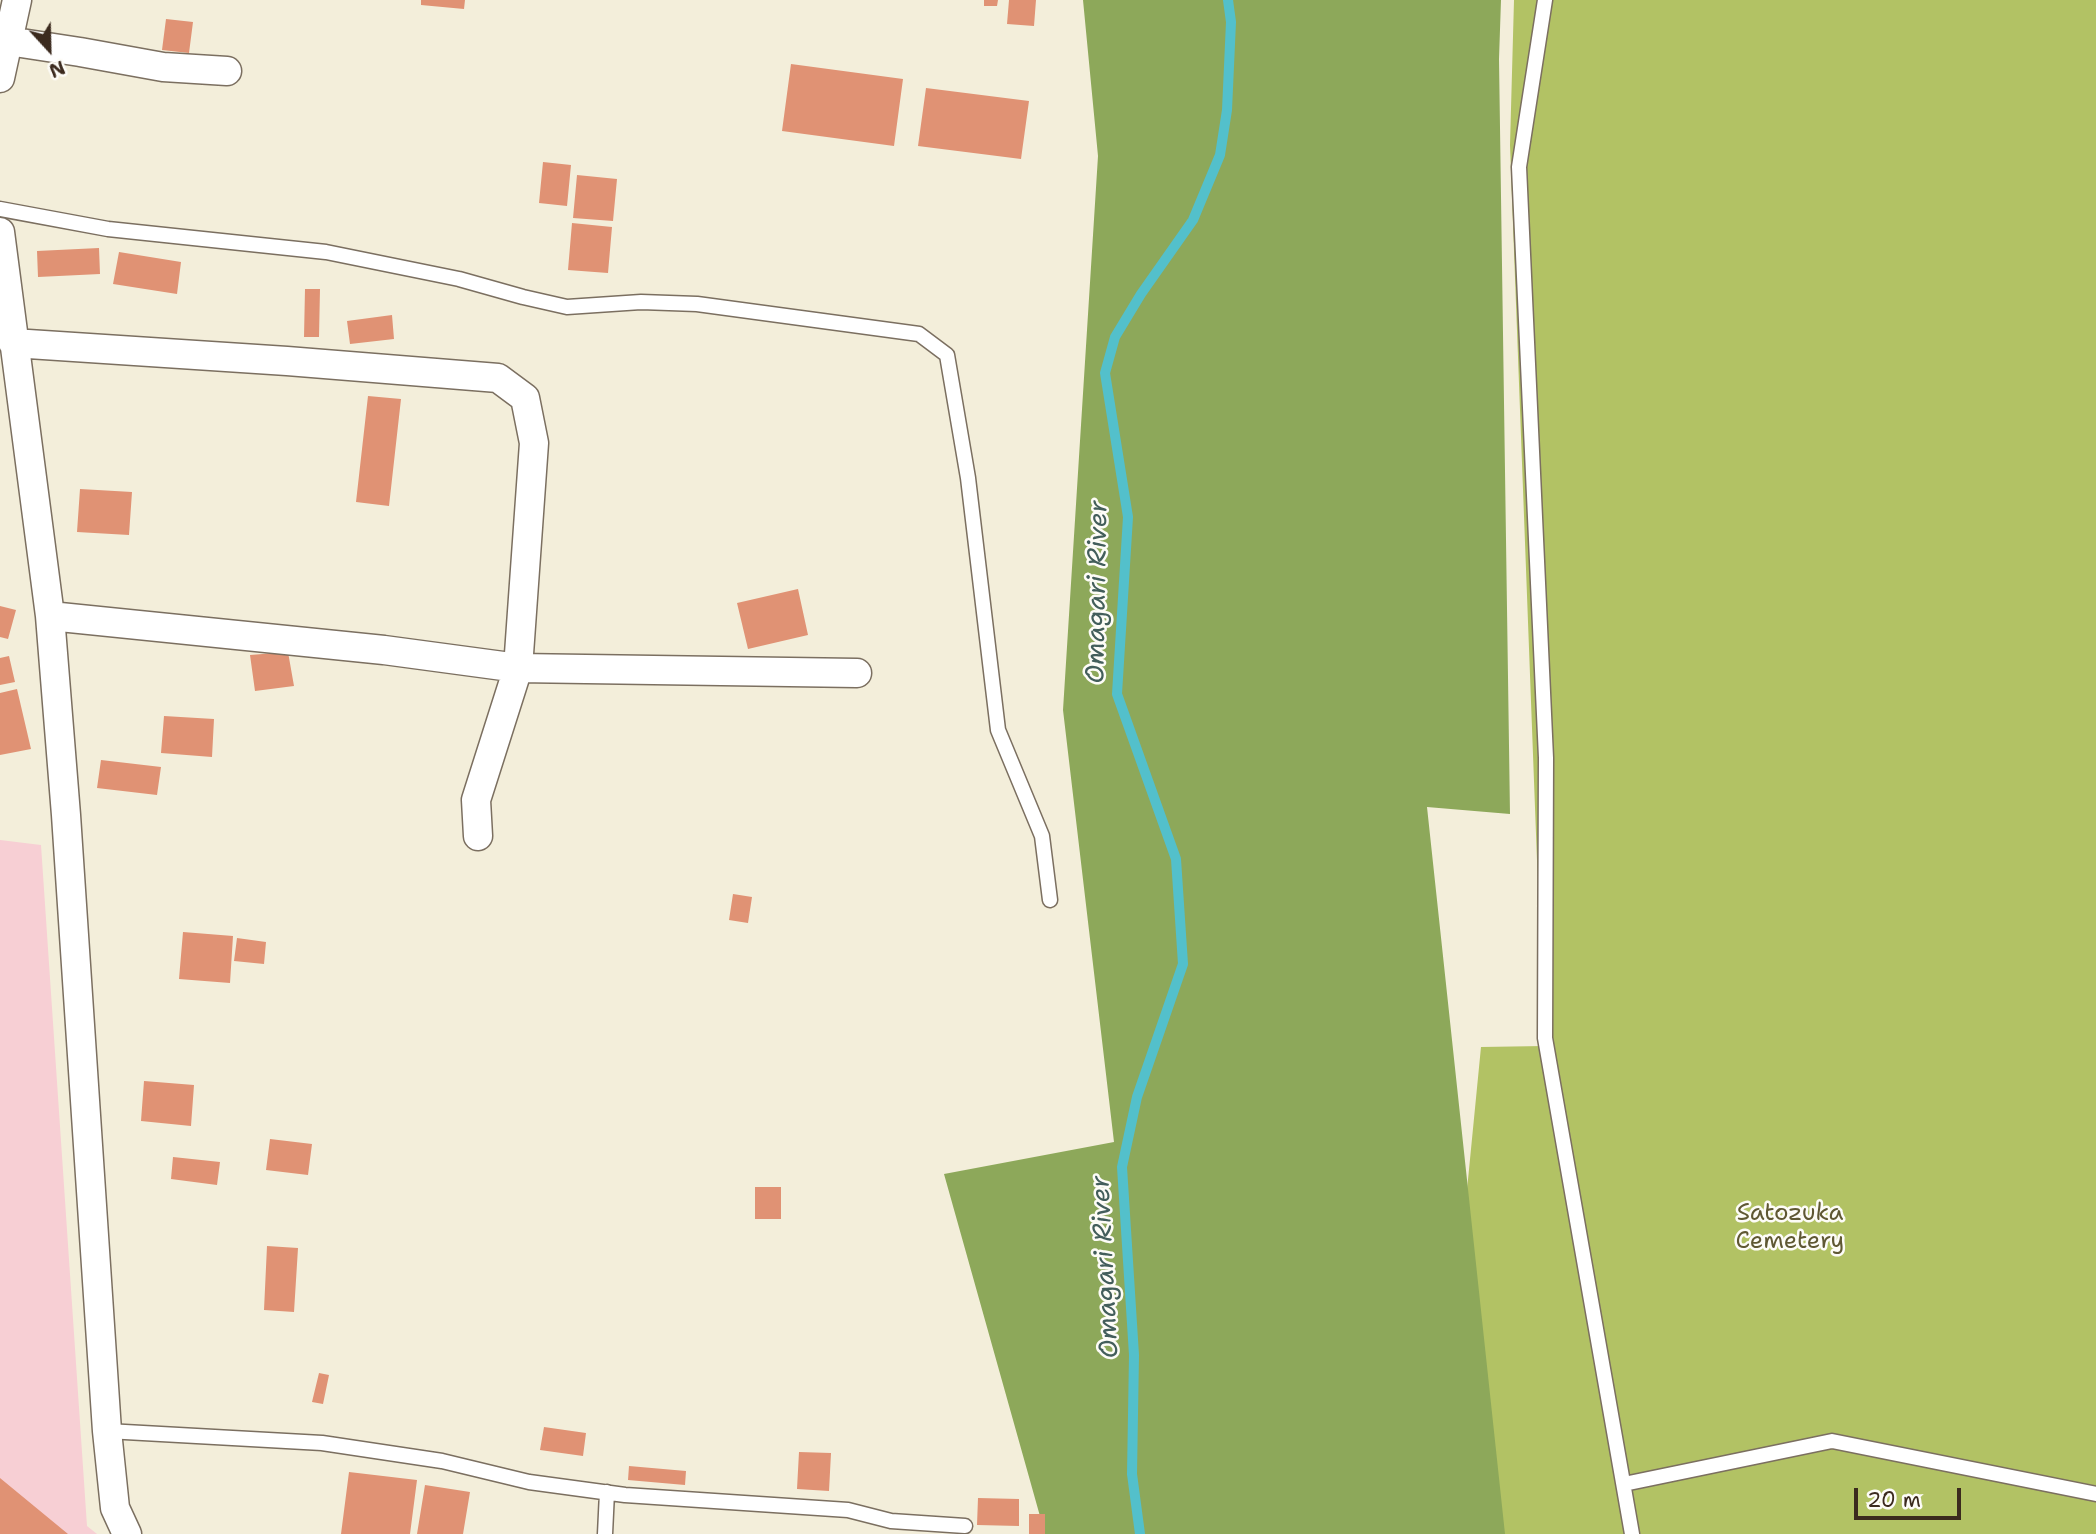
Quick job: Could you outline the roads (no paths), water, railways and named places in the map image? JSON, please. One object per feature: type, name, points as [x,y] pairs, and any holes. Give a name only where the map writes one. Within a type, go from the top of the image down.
[{"type":"street","points":[[0,78],[17,0]]},
{"type":"street","points":[[8,41],[163,67],[227,71]]},
{"type":"street","points":[[0,232],[50,616],[107,1432],[115,1508],[127,1534]]},
{"type":"street","points":[[13,343],[498,378],[525,398],[534,443],[518,668],[476,800],[478,836]]},
{"type":"street","points":[[50,616],[384,650],[518,668],[857,673]]},
{"type":"lane","points":[[1545,0],[1519,167],[1546,758],[1545,1038],[1632,1534]]},
{"type":"lane","points":[[0,209],[107,229],[326,252],[459,279],[566,307],[641,302],[697,304],[919,334],[947,355],[968,478],[998,730],[1042,836],[1050,900]]},
{"type":"lane","points":[[107,1432],[322,1443],[442,1461],[529,1482],[607,1492],[848,1510],[891,1521],[965,1526]]},
{"type":"lane","points":[[1624,1484],[1832,1441],[2096,1494]]},
{"type":"lane","points":[[605,1534],[607,1492]]},
{"type":"waterway","name":"Omagari River","points":[[1140,1534],[1132,1474],[1134,1355],[1122,1167],[1137,1097],[1183,964],[1176,859],[1117,694],[1128,517],[1105,373],[1115,337],[1141,294],[1193,220],[1220,155],[1227,110],[1231,22],[1228,0]]},
{"type":"park label","name":"Satozuka Cemetery","points":[[1790,1228]]}]
